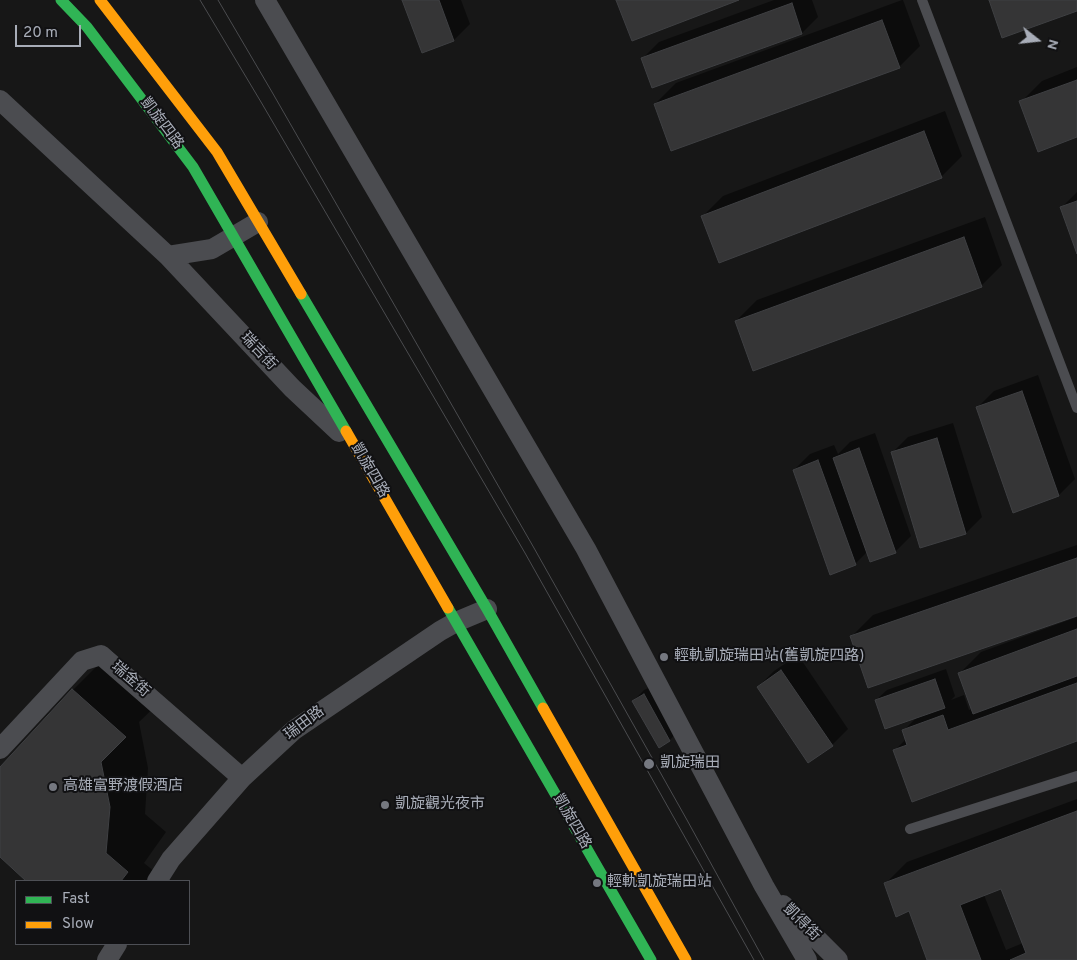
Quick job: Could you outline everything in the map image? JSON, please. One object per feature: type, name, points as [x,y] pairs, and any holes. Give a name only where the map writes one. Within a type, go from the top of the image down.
[{"type":"street","name":"凱旋四路","points":[[61,0],[87,28],[193,167],[651,960]]},
{"type":"street","name":"凱旋四路","points":[[100,0],[216,152],[487,609],[686,960]]},
{"type":"street","points":[[265,0],[586,549],[764,886],[807,960]]},
{"type":"street","name":"瑞吉街","points":[[0,100],[168,256],[292,388],[353,444]]},
{"type":"street","points":[[168,256],[212,248],[258,222]]},
{"type":"street","name":"瑞田路","points":[[158,880],[171,859],[242,778],[294,730],[440,631],[487,609]]},
{"type":"street","name":"瑞金街","points":[[0,750],[82,661],[101,655],[242,778]]},
{"type":"street","name":"凱得街","points":[[764,886],[838,960]]},
{"type":"street","points":[[107,960],[116,945]]},
{"type":"lane","points":[[922,0],[1077,408]]},
{"type":"lane","points":[[910,829],[1077,776]]},
{"type":"building","points":[[402,0],[439,0],[454,41],[422,53]]},
{"type":"building","points":[[616,0],[739,0],[632,41]]},
{"type":"building","points":[[989,0],[1077,0],[1077,11],[1002,38]]},
{"type":"building","points":[[792,3],[802,34],[652,88],[641,58]]},
{"type":"building","points":[[882,20],[900,68],[671,151],[654,104]]},
{"type":"building","points":[[1077,80],[1077,137],[1038,152],[1019,101]]},
{"type":"building","points":[[924,131],[942,178],[719,263],[701,216]]},
{"type":"building","points":[[1077,201],[1077,254],[1060,207]]},
{"type":"building","points":[[964,237],[982,287],[753,371],[735,321]]},
{"type":"building","points":[[1022,391],[1059,496],[1013,513],[976,407]]},
{"type":"building","points":[[937,438],[966,534],[920,548],[891,452]]},
{"type":"building","points":[[859,448],[896,553],[870,562],[833,458]]},
{"type":"building","points":[[818,460],[856,565],[830,575],[793,470]]},
{"type":"building","points":[[1077,558],[1077,616],[868,688],[850,636]]},
{"type":"building","points":[[1077,629],[1077,676],[973,714],[958,673]]},
{"type":"building","points":[[781,670],[833,746],[808,763],[757,687]]},
{"type":"building","points":[[935,679],[945,708],[885,729],[875,700]]},
{"type":"building","points":[[1077,683],[1077,741],[912,802],[893,750],[907,745],[902,730],[943,715],[948,730]]},
{"type":"building","name":"高雄富野渡假酒店","points":[[72,689],[126,737],[101,762],[110,807],[106,853],[128,872],[122,880],[25,880],[0,857],[0,767]]},
{"type":"building","name":"凱旋瑞田","points":[[644,694],[670,741],[659,748],[632,701]]},
{"type":"building","points":[[1077,811],[1077,960],[1010,960],[1026,953],[1001,889],[960,905],[981,960],[927,960],[909,911],[896,917],[884,883]]},
{"type":"tram line","points":[[200,0],[525,553],[754,960]]},
{"type":"tram line","points":[[218,0],[534,548],[764,960]]},
{"type":"traffic: fast","points":[[61,0],[87,27],[193,167],[346,431]]},
{"type":"traffic: fast","points":[[301,294],[487,609],[543,708]]},
{"type":"traffic: fast","points":[[448,608],[651,960]]},
{"type":"traffic: slow","points":[[100,0],[217,152],[301,294]]},
{"type":"traffic: slow","points":[[346,431],[448,608]]},
{"type":"traffic: slow","points":[[543,708],[686,960]]},
{"type":"place","name":"輕軌凱旋瑞田站(舊凱旋四路)","points":[[664,657]]},
{"type":"place","name":"凱旋瑞田","points":[[649,764]]},
{"type":"place","name":"高雄富野渡假酒店","points":[[53,787]]},
{"type":"place","name":"凱旋觀光夜市","points":[[385,805]]},
{"type":"place","name":"輕軌凱旋瑞田站","points":[[597,883]]}]
